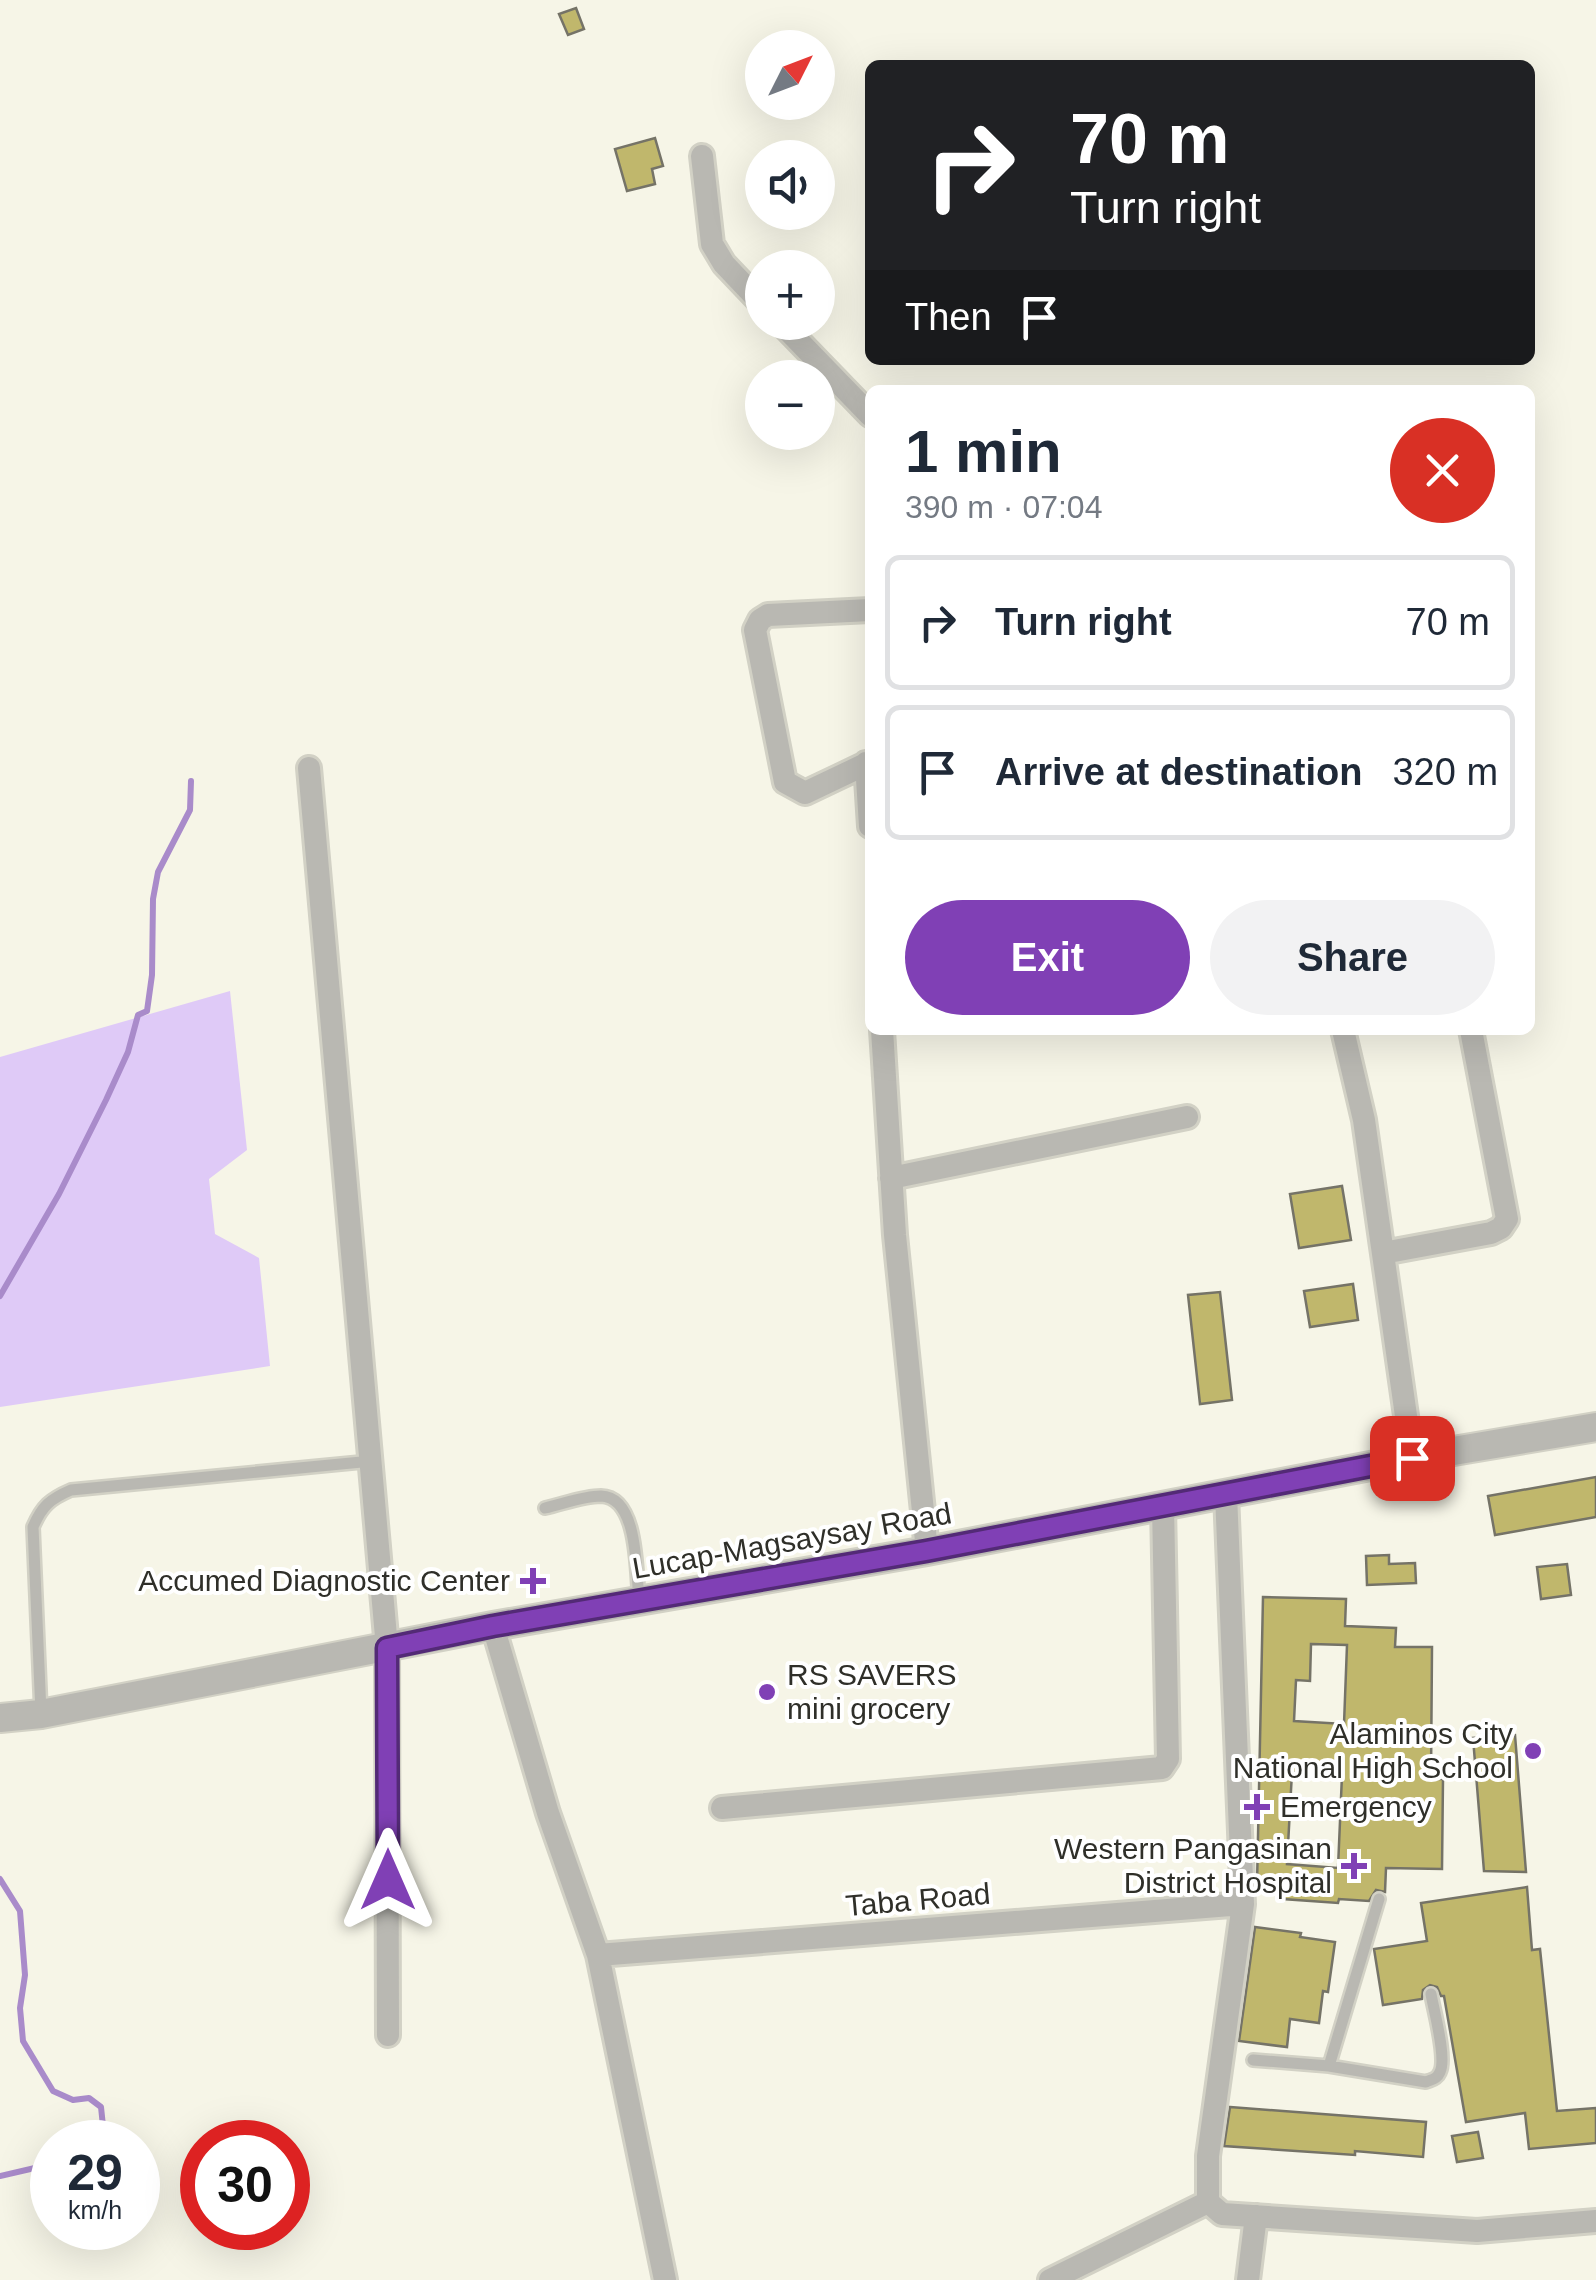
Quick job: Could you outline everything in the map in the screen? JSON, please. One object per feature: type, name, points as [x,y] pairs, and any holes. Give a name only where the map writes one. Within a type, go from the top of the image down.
[{"type":"street","points":[[702,156],[712,244],[745,286]]},
{"type":"street","points":[[797,340],[865,410]]},
{"type":"street","points":[[865,610],[768,615],[755,630],[784,782],[804,792],[865,763]]},
{"type":"street","points":[[309,768],[387,1648],[388,2035]]},
{"type":"street","points":[[882,1035],[891,1178],[926,1551]]},
{"type":"street","points":[[1345,1035],[1364,1120],[1412,1458]]},
{"type":"street","points":[[1382,1253],[1491,1232],[1501,1228],[1507,1219],[1471,1035]]},
{"type":"street","points":[[891,1178],[1187,1118]]},
{"type":"street","name":"Lucap-Magsaysay Road","points":[[0,1718],[41,1714],[493,1626],[1596,1428]]},
{"type":"street","points":[[1226,1494],[1243,1904],[1208,2156],[1208,2202],[1222,2214],[1478,2231],[1596,2222]]},
{"type":"street","points":[[722,1808],[1162,1768],[1168,1759],[1163,1506]]},
{"type":"street","points":[[493,1626],[548,1813],[598,1955],[665,2280]]},
{"type":"street","name":"Taba Road","points":[[598,1955],[1243,1904]]},
{"type":"street","points":[[1050,2280],[1208,2202]]},
{"type":"street","points":[[1248,2280],[1256,2216]]},
{"type":"lane","points":[[41,1714],[33,1527],[50,1499],[71,1490],[372,1461]]},
{"type":"lane","points":[[546,1508],[596,1496],[608,1497],[621,1505],[631,1525],[639,1601]]},
{"type":"lane","points":[[1329,2066],[1380,1899]]},
{"type":"lane","points":[[1253,2060],[1329,2066],[1426,2082],[1442,2071],[1431,1994]]},
{"type":"shaded area","points":[[230,991],[247,1150],[209,1179],[215,1234],[259,1258],[270,1366],[0,1407],[0,1057]]},
{"type":"building","points":[[576,8],[584,29],[568,35],[559,14]]},
{"type":"building","points":[[655,138],[663,166],[652,169],[655,184],[627,191],[615,149]]},
{"type":"building","points":[[1342,1186],[1351,1240],[1299,1248],[1290,1194]]},
{"type":"building","points":[[1353,1284],[1358,1320],[1310,1327],[1304,1291]]},
{"type":"building","points":[[1220,1292],[1232,1400],[1200,1404],[1188,1295]]},
{"type":"building","points":[[1596,1477],[1596,1517],[1495,1535],[1488,1496]]},
{"type":"building","points":[[1389,1555],[1389,1564],[1415,1563],[1416,1583],[1367,1585],[1366,1556]]},
{"type":"building","points":[[1567,1564],[1571,1595],[1541,1599],[1537,1567]]},
{"type":"building","points":[[1263,1597],[1346,1599],[1345,1626],[1396,1628],[1395,1647],[1432,1647],[1431,1779],[1443,1779],[1442,1869],[1386,1868],[1385,1892],[1376,1890],[1369,1901],[1283,1899],[1284,1887],[1257,1885]],"holes":[[[1311,1644],[1347,1645],[1344,1724],[1294,1721],[1296,1680],[1310,1681]],[[1292,1772],[1342,1775],[1338,1868],[1287,1864]]]},
{"type":"building","points":[[1515,1735],[1526,1872],[1484,1871],[1473,1738]]},
{"type":"building","points":[[1527,1887],[1532,1950],[1540,1949],[1557,2111],[1596,2108],[1596,2143],[1529,2149],[1525,2113],[1466,2122],[1444,1996],[1430,1985],[1423,1990],[1422,1999],[1383,2005],[1374,1949],[1427,1941],[1421,1903]]},
{"type":"building","points":[[1255,1927],[1335,1942],[1319,2023],[1290,2019],[1287,2047],[1239,2041]]},
{"type":"building","points":[[1230,2107],[1426,2122],[1423,2157],[1224,2146]]},
{"type":"building","points":[[1478,2132],[1483,2158],[1457,2162],[1452,2136]]},
{"type":"waterway","points":[[0,1296],[59,1194],[106,1100],[128,1052],[138,1015],[147,1011],[158,872],[190,810],[191,781]]},
{"type":"waterway","points":[[0,1879],[20,1911],[25,1975],[20,2008],[23,2041],[53,2091],[73,2100],[89,2098],[101,2107],[102,2120]]},
{"type":"waterway","points":[[0,2176],[30,2169]]},
{"type":"place","name":"Accumed Diagnostic Center","points":[[533,1581]]},
{"type":"place","name":"RS SAVERS mini grocery","points":[[767,1692]]},
{"type":"place","name":"Alaminos City National High School","points":[[1533,1751]]},
{"type":"place","name":"Emergency","points":[[1257,1807]]},
{"type":"place","name":"Western Pangasinan District Hospital","points":[[1354,1866]]},
{"type":"route","points":[[388,1880],[387,1648],[1412,1458]]}]
